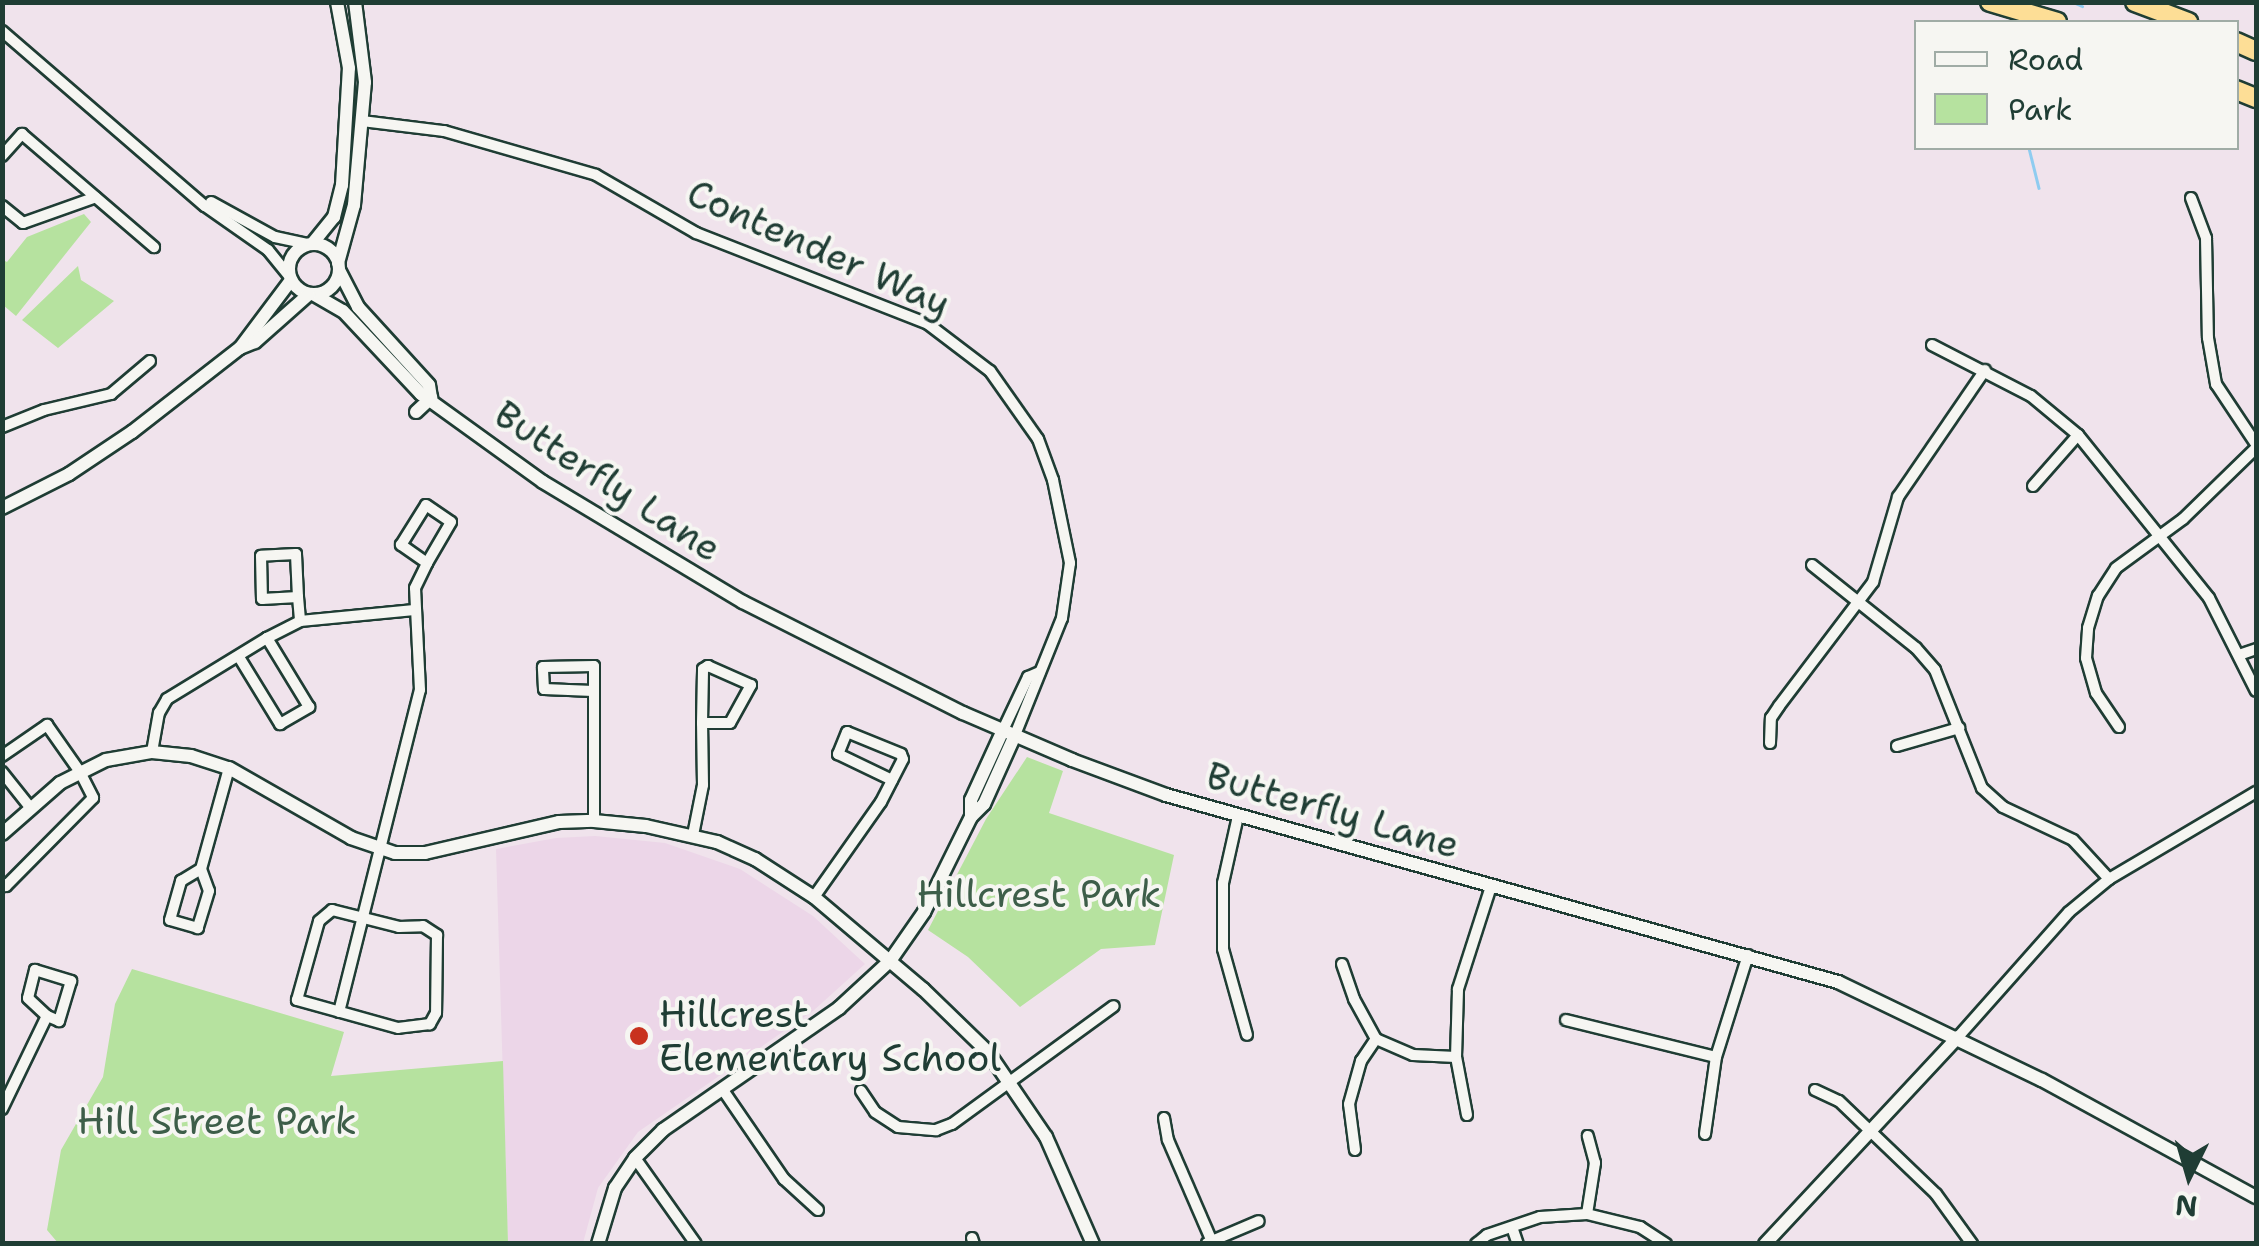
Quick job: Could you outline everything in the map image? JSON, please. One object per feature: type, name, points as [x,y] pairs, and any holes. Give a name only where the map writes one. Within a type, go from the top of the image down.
[{"type":"highway","points":[[1990,2],[2050,20]]},
{"type":"highway","points":[[2135,2],[2183,20]]},
{"type":"street","points":[[240,348],[290,278],[294,253],[310,244],[340,201],[348,44],[337,2]]},
{"type":"street","points":[[2,508],[69,474],[132,432],[240,348],[255,342],[311,294],[328,290],[339,267],[354,205],[362,121],[366,61],[355,2]]},
{"type":"street","points":[[2,31],[188,189],[268,250],[290,278],[311,294]]},
{"type":"street","points":[[348,88],[353,113],[362,121]]},
{"type":"street","name":"Contender Way","points":[[362,121],[444,131],[596,175],[696,232],[913,316],[968,351],[1012,396],[1038,439],[1064,523],[1069,591],[1040,672],[1009,733]]},
{"type":"street","points":[[2,156],[22,134],[154,247]]},
{"type":"street","points":[[188,189],[275,237],[331,250],[339,267]]},
{"type":"street","points":[[2,206],[23,223],[96,197]]},
{"type":"street","points":[[2119,727],[2090,677],[2088,628],[2106,582],[2157,535],[2183,519],[2256,446],[2216,384],[2208,338],[2206,238],[2190,198]]},
{"type":"street","name":"Butterfly Lane","points":[[339,267],[358,307],[429,385],[426,396]]},
{"type":"street","name":"Butterfly Lane","points":[[311,294],[343,311],[426,396],[526,472],[743,602],[1009,733],[1101,772],[1238,816],[1838,982],[1958,1038],[2256,1197]]},
{"type":"street","points":[[1932,345],[2044,405],[2078,435],[2209,598],[2256,692]]},
{"type":"street","points":[[2,427],[44,410],[111,394],[150,361]]},
{"type":"street","points":[[1770,743],[1771,718],[1873,582],[1898,496],[1985,370]]},
{"type":"street","points":[[2033,486],[2078,435]]},
{"type":"street","points":[[339,1012],[420,690],[415,588],[451,522],[426,505],[401,546],[426,563]]},
{"type":"street","points":[[298,596],[262,600],[260,556],[296,554],[300,622]]},
{"type":"street","points":[[1812,565],[1916,648],[1935,670],[1976,774],[1993,799],[2074,840],[2108,879]]},
{"type":"street","points":[[152,752],[159,713],[167,699],[267,638],[300,622],[414,610]]},
{"type":"street","points":[[239,657],[280,724],[309,708],[267,638]]},
{"type":"street","points":[[2239,656],[2256,649]]},
{"type":"street","points":[[593,691],[544,689],[543,667],[594,666],[594,821]]},
{"type":"street","points":[[693,835],[703,786],[702,723],[706,666],[749,680],[751,690],[733,721],[702,723]]},
{"type":"street","points":[[2,756],[47,725],[93,798],[6,886],[2,883]]},
{"type":"street","points":[[1897,746],[1959,728]]},
{"type":"street","points":[[814,897],[882,802],[892,780],[901,754],[847,732],[840,756],[892,780]]},
{"type":"street","points":[[598,1244],[615,1188],[635,1158],[663,1130],[839,1008],[890,961],[924,912],[971,816],[984,804],[1009,733]]},
{"type":"street","points":[[2,834],[28,806],[80,772],[106,760],[152,752],[191,756],[229,768],[351,838],[382,850],[425,853],[559,822],[594,821],[693,835],[755,859],[814,897],[948,1012],[1011,1082],[1046,1137],[1093,1244]]},
{"type":"street","points":[[201,869],[181,881],[170,920],[198,928],[209,892],[201,869],[229,768]]},
{"type":"street","points":[[2,772],[28,806]]},
{"type":"street","points":[[1765,1244],[1958,1038],[2068,912],[2108,879],[2256,792]]},
{"type":"street","points":[[1238,816],[1223,883],[1224,949],[1247,1035]]},
{"type":"street","points":[[1467,1114],[1456,1057],[1458,988],[1491,886]]},
{"type":"street","points":[[332,910],[423,926],[437,935],[436,1013],[430,1024],[409,1028],[339,1012],[297,1000],[324,914],[332,910]]},
{"type":"street","points":[[1705,1134],[1716,1057],[1748,955]]},
{"type":"street","points":[[1342,964],[1354,999],[1376,1039],[1412,1055],[1456,1057]]},
{"type":"street","points":[[36,970],[71,981],[60,1021],[46,1016],[28,998],[36,970]]},
{"type":"street","points":[[861,1092],[884,1120],[920,1132],[952,1124],[1114,1006]]},
{"type":"street","points":[[2,1109],[46,1016]]},
{"type":"street","points":[[1566,1020],[1716,1057]]},
{"type":"street","points":[[1355,1150],[1349,1104],[1361,1061],[1376,1039]]},
{"type":"street","points":[[723,1090],[784,1179],[818,1210]]},
{"type":"street","points":[[1815,1090],[1839,1101],[1936,1194],[1972,1244]]},
{"type":"street","points":[[1164,1118],[1168,1140],[1210,1243],[1259,1221]]},
{"type":"street","points":[[1587,1214],[1595,1163],[1588,1136]]},
{"type":"street","points":[[635,1158],[696,1244]]},
{"type":"street","points":[[1476,1244],[1540,1217],[1587,1214],[1640,1226],[1666,1244]]},
{"type":"street","points":[[1512,1226],[1518,1244]]},
{"type":"shaded area","name":"Hillcrest Elementary School","points":[[595,836],[665,843],[740,869],[813,916],[865,964],[813,1011],[638,1132],[598,1188],[583,1243],[508,1243],[496,849],[556,838]]},
{"type":"green space","points":[[84,214],[91,222],[16,316],[3,305],[3,260],[7,262],[27,237]]},
{"type":"green space","points":[[78,266],[81,280],[114,301],[58,348],[22,320]]},
{"type":"green space","name":"Hillcrest Park","points":[[1027,757],[1063,771],[1049,813],[1174,855],[1155,945],[1101,949],[1020,1007],[968,957],[928,930],[986,819]]},
{"type":"green space","name":"Hill Street Park","points":[[132,969],[344,1032],[331,1076],[503,1061],[508,1243],[58,1243],[47,1230],[61,1150],[103,1077],[115,1004]]},
{"type":"waterway","points":[[2073,2],[2082,6]]},
{"type":"waterway","points":[[2030,150],[2039,188]]},
{"type":"place","name":"Hillcrest Elementary School","points":[[639,1036]]}]
